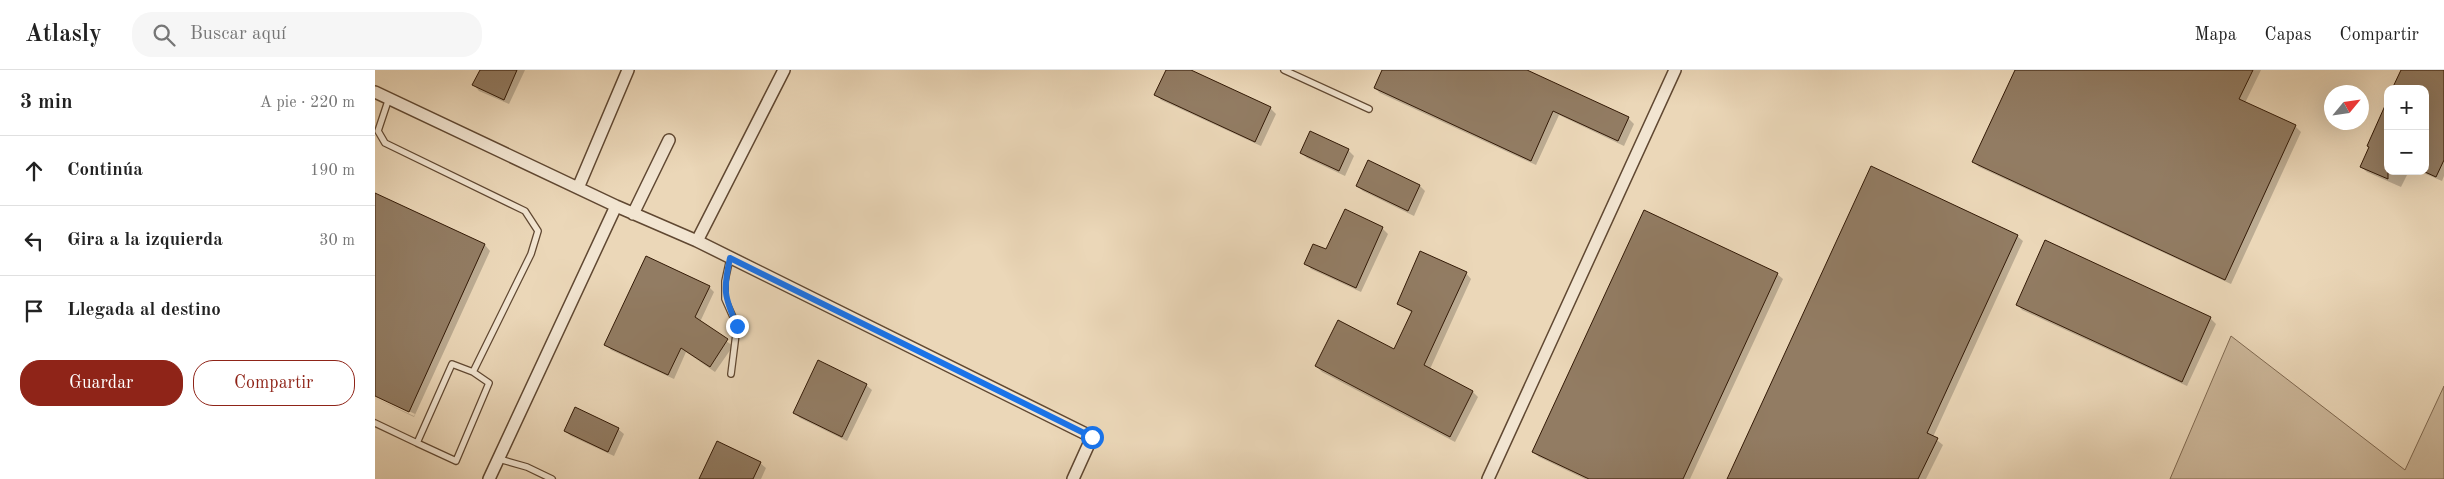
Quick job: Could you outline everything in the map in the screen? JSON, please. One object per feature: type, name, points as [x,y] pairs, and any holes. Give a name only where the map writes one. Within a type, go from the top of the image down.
[{"type":"street","points":[[578,188],[628,70]]},
{"type":"street","points":[[697,242],[784,70]]},
{"type":"street","points":[[1488,479],[1675,70]]},
{"type":"street","points":[[375,92],[633,214],[697,242],[1092,437],[1073,479]]},
{"type":"street","points":[[633,214],[669,140]]},
{"type":"street","points":[[489,479],[616,206]]},
{"type":"lane","points":[[1284,70],[1369,109]]},
{"type":"lane","points":[[389,98],[378,131],[385,143],[525,211],[537,231],[531,254],[473,372]]},
{"type":"lane","points":[[730,258],[725,281],[725,300],[737,326],[731,374]]},
{"type":"lane","points":[[375,423],[417,443],[456,461],[489,383],[473,372],[452,364],[417,443]]},
{"type":"lane","points":[[499,459],[527,467],[552,479]]},
{"type":"shaded area","points":[[2231,336],[2405,470],[2444,386],[2444,479],[2170,479]]},
{"type":"building","points":[[480,70],[517,70],[504,100],[472,85]]},
{"type":"building","points":[[1166,70],[1191,70],[1271,107],[1255,142],[1154,95]]},
{"type":"building","points":[[1382,70],[1527,70],[1629,117],[1618,141],[1553,111],[1531,161],[1374,88]]},
{"type":"building","points":[[2015,70],[2253,70],[2239,99],[2296,125],[2225,280],[1972,162]]},
{"type":"building","points":[[2401,70],[2444,70],[2444,160],[2436,177],[2429,174],[2429,85],[2394,85]]},
{"type":"building","points":[[2384,108],[2384,175],[2388,175],[2388,179],[2360,167],[2369,147],[2367,146]]},
{"type":"building","points":[[1310,131],[1349,149],[1339,171],[1300,153]]},
{"type":"building","points":[[1368,160],[1420,185],[1408,211],[1356,186]]},
{"type":"building","points":[[1871,166],[2018,235],[1927,433],[1938,438],[1918,479],[1727,479]]},
{"type":"building","points":[[375,193],[485,244],[409,412],[375,396]]},
{"type":"building","points":[[1345,209],[1383,227],[1356,288],[1304,264],[1313,244],[1326,249]]},
{"type":"building","points":[[1644,210],[1778,273],[1683,479],[1589,479],[1532,452]]},
{"type":"building","points":[[2045,240],[2211,317],[2182,382],[2016,305]]},
{"type":"building","points":[[1420,251],[1467,272],[1424,365],[1473,391],[1450,437],[1315,366],[1338,320],[1394,349],[1412,311],[1397,304]]},
{"type":"building","points":[[646,256],[710,286],[695,317],[728,339],[710,367],[681,348],[668,375],[604,345]]},
{"type":"building","points":[[818,360],[867,384],[842,437],[793,413]]},
{"type":"building","points":[[575,407],[619,428],[608,452],[564,431]]},
{"type":"building","points":[[717,441],[761,462],[753,479],[699,479]]},
{"type":"route","points":[[737,326],[725,300],[725,281],[730,258],[1092,437]]}]
